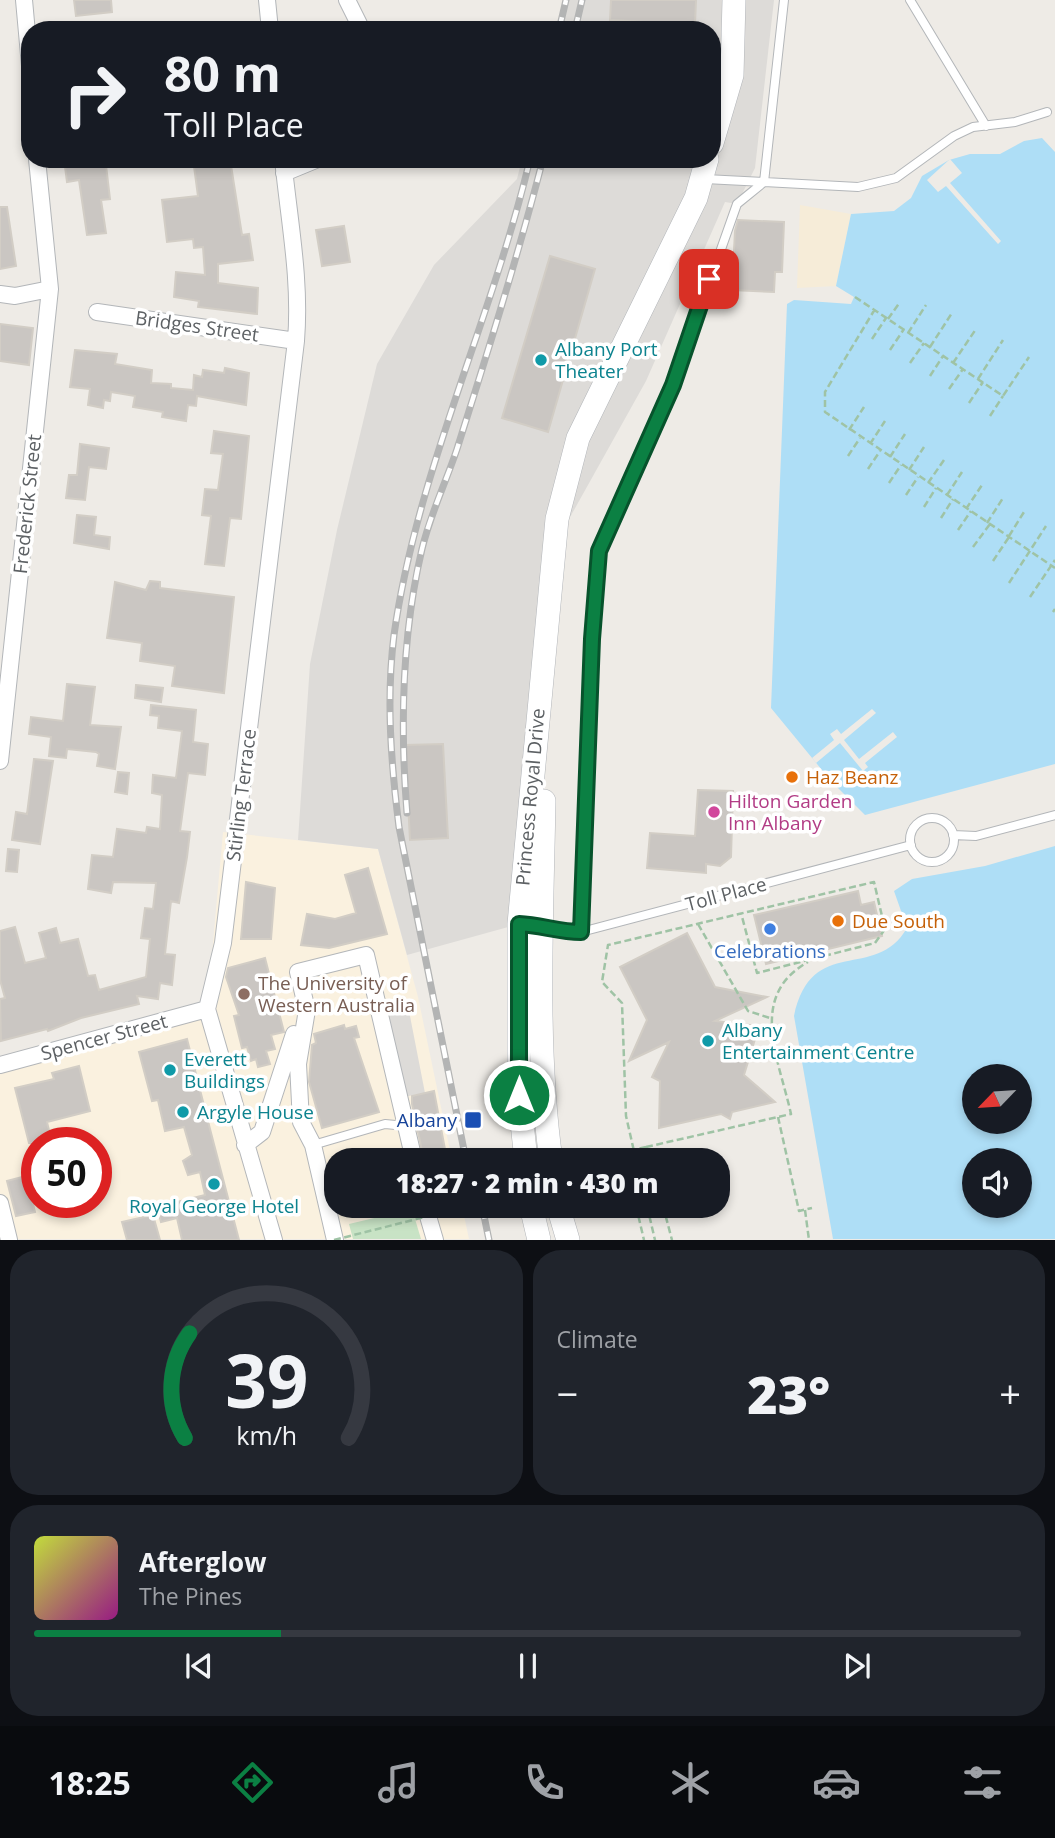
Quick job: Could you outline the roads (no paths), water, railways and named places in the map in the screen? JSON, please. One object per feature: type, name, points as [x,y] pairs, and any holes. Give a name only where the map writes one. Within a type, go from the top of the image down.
[{"type":"main road","points":[[721,112],[732,75],[734,0]]},
{"type":"main road","name":"Princess Royal Drive","points":[[525,1148],[519,1095],[531,924],[547,602],[557,519],[578,438],[696,198],[704,169]]},
{"type":"main road","name":"Princess Royal Drive","points":[[531,924],[549,1148]]},
{"type":"main road","points":[[534,1218],[539,1240]]},
{"type":"main road","points":[[562,1218],[568,1240]]},
{"type":"street","points":[[24,0],[26,21]]},
{"type":"street","points":[[267,0],[269,21]]},
{"type":"street","points":[[347,0],[358,21]]},
{"type":"street","name":"Frederick Street","points":[[0,761],[50,289],[38,168]]},
{"type":"street","name":"Stirling Terrace","points":[[274,1240],[207,1009],[223,943],[296,341],[299,304],[296,255],[283,168]]},
{"type":"street","points":[[0,294],[15,296],[50,289]]},
{"type":"street","name":"Bridges Street","points":[[97,312],[296,341]]},
{"type":"street","points":[[335,1240],[313,1145],[301,1122],[298,1063],[307,1010],[298,972],[366,955],[411,1148]]},
{"type":"street","name":"Spencer Street","points":[[0,1065],[207,1009]]},
{"type":"street","points":[[245,1145],[262,1132],[280,1071],[307,1010]]},
{"type":"street","points":[[0,1203],[9,1240]]},
{"type":"street","points":[[429,1218],[435,1240]]},
{"type":"lane","points":[[581,932],[592,639],[599,551],[673,385],[737,204],[764,182],[784,0]]},
{"type":"lane","points":[[910,0],[986,125]]},
{"type":"lane","points":[[704,169],[764,182],[858,187],[896,178],[954,136],[973,127],[1014,122],[1047,112]]},
{"type":"lane","points":[[953,835],[976,836],[1055,815]]},
{"type":"lane","points":[[938,819],[945,822],[953,835],[952,849],[937,861],[918,857],[911,845],[912,830],[923,820],[938,819]]},
{"type":"lane","name":"Toll Place","points":[[531,924],[560,932],[581,932],[911,845]]},
{"type":"lane","points":[[313,1145],[385,1125],[406,1126]]},
{"type":"water","points":[[1042,138],[1055,152],[1055,764],[865,815],[831,781],[771,708],[787,304],[794,300],[851,304],[854,297],[836,286],[851,214],[894,211],[911,198],[922,176],[949,160],[970,154],[1000,154],[1024,141]]},
{"type":"water","points":[[1055,846],[1055,1239],[833,1239],[794,1016],[803,991],[815,975],[829,966],[878,953],[894,944],[907,928],[894,891],[912,879],[985,866]]},
{"type":"railway","points":[[561,21],[566,0]]},
{"type":"railway","points":[[577,21],[582,0]]},
{"type":"railway","points":[[464,1148],[399,827],[390,731],[390,683],[394,635],[420,514],[496,278],[528,168]]},
{"type":"railway","points":[[407,813],[404,680],[415,581],[425,536],[480,377],[541,168]]},
{"type":"railway","points":[[484,1218],[489,1240]]},
{"type":"place","name":"Albany Port Theater","points":[[541,360]]},
{"type":"place","name":"Haz Beanz","points":[[792,777]]},
{"type":"place","name":"Hilton Garden Inn Albany","points":[[714,812]]},
{"type":"place","name":"Due South","points":[[838,921]]},
{"type":"place","name":"Celebrations","points":[[770,929]]},
{"type":"place","name":"The University of Western Australia","points":[[244,994]]},
{"type":"place","name":"Albany Entertainment Centre","points":[[708,1041]]},
{"type":"place","name":"Everett Buildings","points":[[170,1070]]},
{"type":"place","name":"Argyle House","points":[[183,1112]]},
{"type":"place","name":"Albany","points":[[473,1120]]},
{"type":"place","name":"Royal George Hotel","points":[[214,1184]]}]
